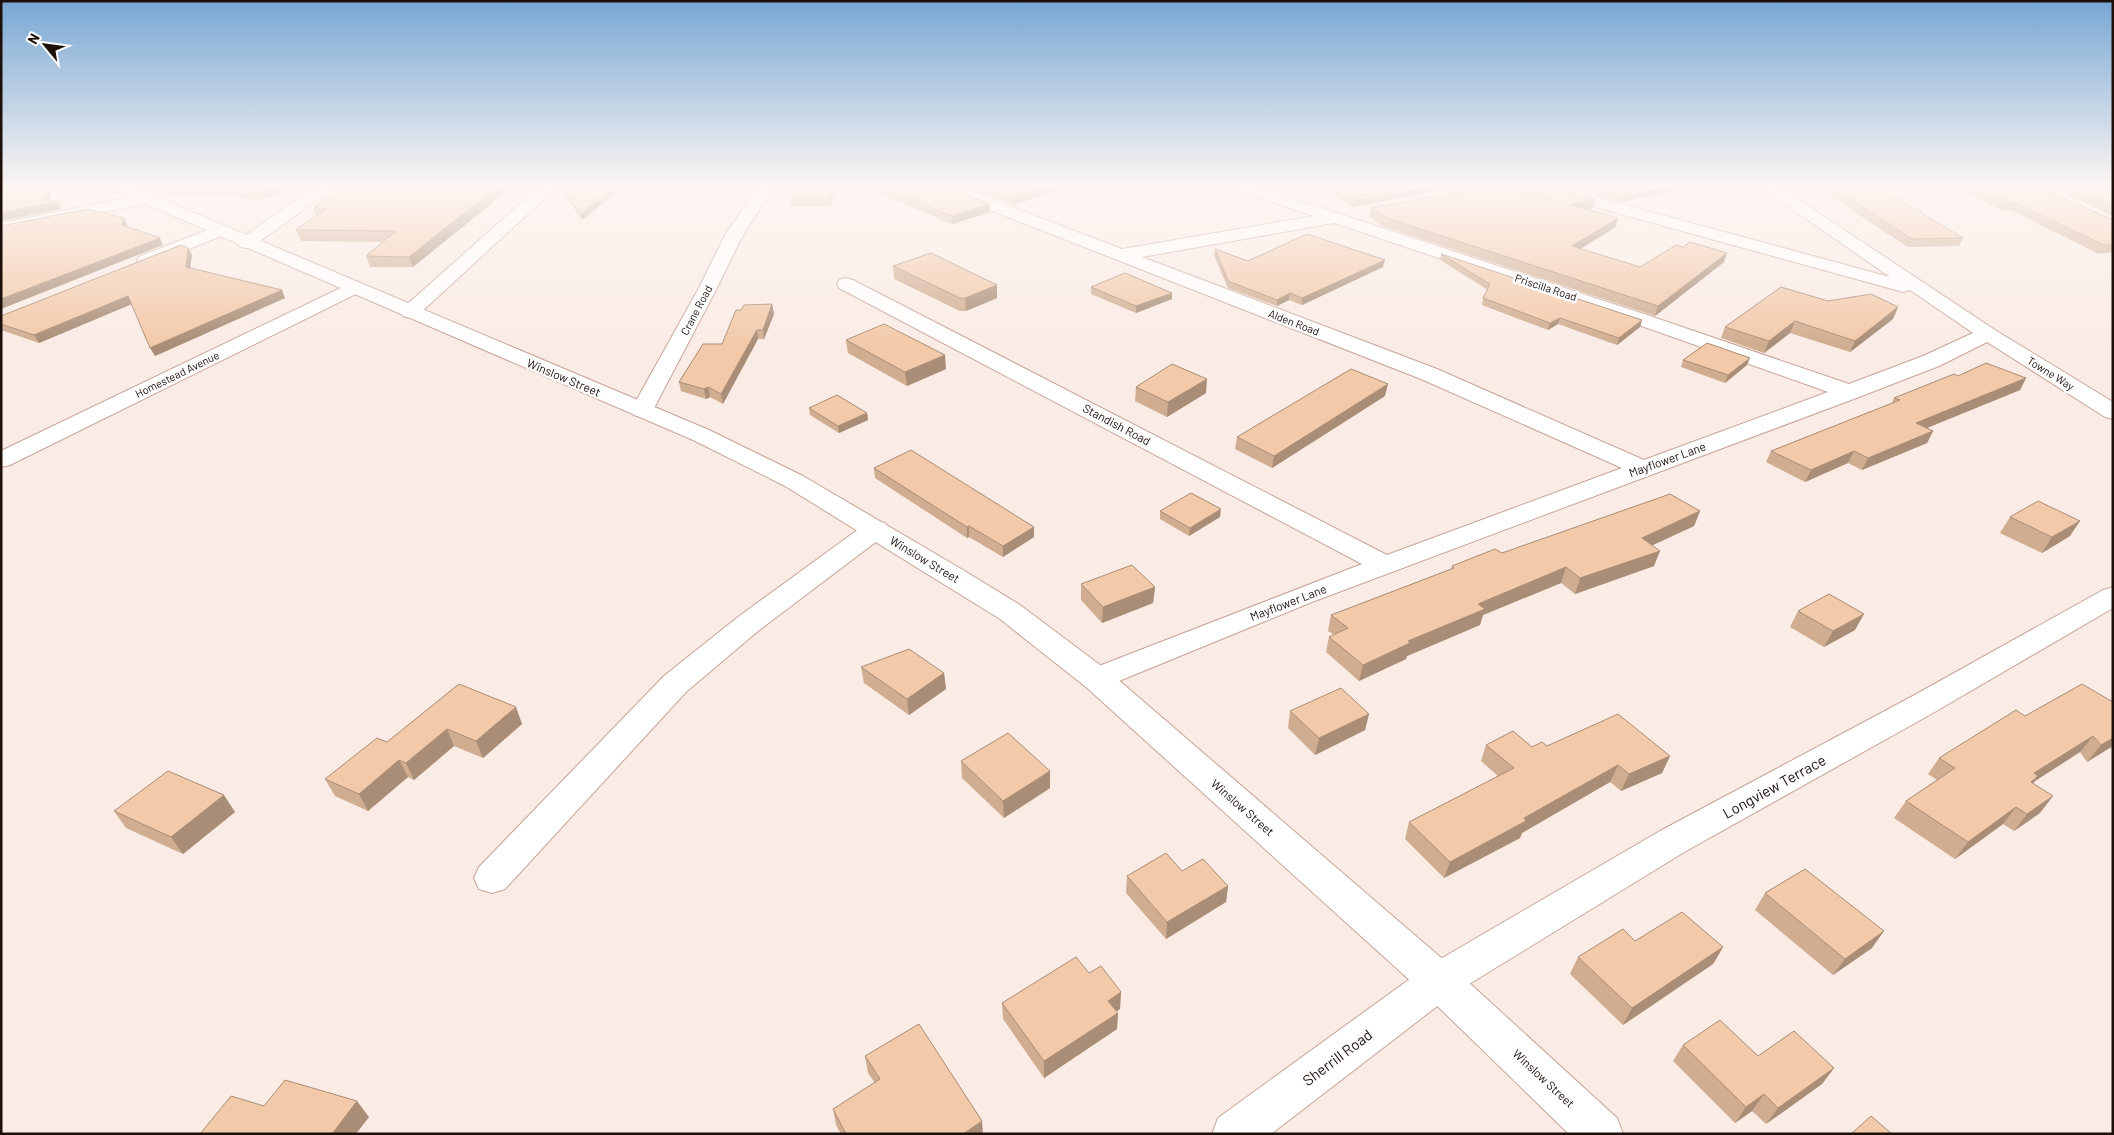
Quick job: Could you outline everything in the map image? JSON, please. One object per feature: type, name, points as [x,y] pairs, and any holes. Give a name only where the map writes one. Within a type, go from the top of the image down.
[{"type":"street","points":[[128,267],[198,239]]},
{"type":"street","name":"Winslow Street","points":[[238,239],[701,435],[794,481],[1010,612],[1097,680],[1439,980],[1602,1134]]},
{"type":"street","points":[[246,242],[250,239]]},
{"type":"street","points":[[410,312],[491,239]]},
{"type":"street","name":"Crane Road","points":[[642,410],[709,286],[732,239]]},
{"type":"street","name":"Alden Road","points":[[1078,239],[1429,374],[1642,468]]},
{"type":"street","points":[[1119,255],[1212,239]]},
{"type":"street","name":"Priscilla Road","points":[[1397,239],[1634,316],[1851,392]]},
{"type":"street","points":[[1729,239],[1926,293]]},
{"type":"street","points":[[1845,239],[1988,334]]},
{"type":"street","name":"Standish Road","points":[[846,284],[1386,565]]},
{"type":"street","name":"Homestead Avenue","points":[[1,460],[353,288]]},
{"type":"street","name":"Mayflower Lane","points":[[1097,680],[1302,596],[1930,362],[1988,334]]},
{"type":"street","name":"Towne Way","points":[[1988,334],[2113,412]]},
{"type":"street","points":[[492,878],[676,684],[748,624],[876,529]]},
{"type":"street","name":"Longview Terrace","points":[[1439,980],[1673,842],[1922,705],[2113,596]]},
{"type":"street","name":"Sherrill Road","points":[[1234,1134],[1439,980]]},
{"type":"building","points":[[1,239],[157,239],[1,299]]},
{"type":"building","points":[[386,239],[432,239],[409,257],[366,256]]},
{"type":"building","points":[[1296,239],[1322,239],[1385,260],[1302,298],[1290,293],[1277,300],[1228,281],[1215,249],[1248,261]]},
{"type":"building","points":[[1452,239],[1584,239],[1572,246],[1640,267],[1676,245],[1683,247],[1690,242],[1727,253],[1658,306]]},
{"type":"building","points":[[2091,239],[2113,239],[2113,245],[2104,245]]},
{"type":"building","points":[[181,245],[188,248],[186,267],[282,290],[150,348],[128,296],[34,335],[1,324],[1,316]]},
{"type":"building","points":[[931,253],[997,285],[965,298],[960,298],[893,266]]},
{"type":"building","points":[[1441,254],[1642,320],[1619,338],[1560,318],[1550,323],[1483,298],[1490,284]]},
{"type":"building","points":[[1125,273],[1172,293],[1136,306],[1091,287]]},
{"type":"building","points":[[1781,287],[1828,301],[1871,294],[1898,307],[1855,341],[1795,321],[1769,341],[1725,327]]},
{"type":"building","points":[[772,304],[763,330],[757,330],[721,394],[708,387],[704,389],[679,382],[703,344],[722,344],[736,310],[741,310],[744,305]]},
{"type":"building","points":[[884,324],[945,355],[905,372],[846,340]]},
{"type":"building","points":[[1707,343],[1750,358],[1728,375],[1683,360]]},
{"type":"building","points":[[1986,363],[2026,378],[1916,423],[1933,431],[1868,458],[1854,451],[1811,470],[1771,451],[1900,400],[1894,398],[1954,374],[1958,376]]},
{"type":"building","points":[[1172,364],[1207,379],[1168,402],[1136,387]]},
{"type":"building","points":[[1351,369],[1388,384],[1274,456],[1237,437]]},
{"type":"building","points":[[837,395],[867,413],[838,426],[809,408]]},
{"type":"building","points":[[911,450],[1034,527],[1003,546],[969,526],[967,527],[874,468]]},
{"type":"building","points":[[1191,493],[1221,509],[1190,528],[1160,511]]},
{"type":"building","points":[[1670,494],[1700,511],[1642,538],[1660,551],[1580,578],[1566,567],[1478,604],[1485,609],[1408,641],[1410,643],[1363,665],[1329,637],[1348,628],[1331,615],[1454,568],[1452,566],[1495,549],[1502,553]]},
{"type":"building","points":[[2038,501],[2080,521],[2052,537],[2010,517]]},
{"type":"building","points":[[1132,565],[1155,587],[1103,607],[1081,584]]},
{"type":"building","points":[[1829,594],[1864,614],[1833,631],[1798,611]]},
{"type":"building","points":[[909,649],[944,673],[907,699],[861,667]]},
{"type":"building","points":[[459,684],[516,707],[476,741],[447,729],[406,763],[399,760],[359,794],[325,779],[377,738],[387,742]]},
{"type":"building","points":[[2082,684],[2113,702],[2113,738],[2101,745],[2093,736],[2034,773],[2038,776],[2031,782],[2053,796],[2027,814],[2016,807],[1968,842],[1906,801],[1955,768],[1939,758],[2016,710],[2025,716]]},
{"type":"building","points":[[1341,688],[1369,714],[1319,738],[1290,711]]},
{"type":"building","points":[[1618,714],[1670,756],[1629,774],[1618,765],[1524,818],[1526,821],[1450,862],[1409,822],[1514,768],[1486,745],[1513,731],[1532,747],[1542,742],[1547,746]]},
{"type":"building","points":[[1008,733],[1050,771],[1003,801],[961,761]]},
{"type":"building","points":[[168,771],[224,795],[171,837],[114,811]]},
{"type":"building","points":[[1166,853],[1182,871],[1203,859],[1228,886],[1167,922],[1127,876]]},
{"type":"building","points":[[1805,869],[1884,931],[1845,959],[1765,893]]},
{"type":"building","points":[[1682,912],[1723,947],[1632,1008],[1578,957],[1623,929],[1635,941]]},
{"type":"building","points":[[1076,957],[1089,973],[1101,966],[1121,992],[1108,1001],[1118,1013],[1044,1061],[1002,1003]]},
{"type":"building","points":[[1720,1020],[1758,1056],[1794,1031],[1834,1068],[1778,1108],[1764,1094],[1746,1107],[1683,1045]]},
{"type":"building","points":[[919,1024],[982,1121],[963,1134],[846,1134],[833,1109],[880,1079],[865,1056]]},
{"type":"building","points":[[285,1080],[357,1101],[332,1134],[200,1134],[231,1096],[264,1106]]},
{"type":"building","points":[[1871,1116],[1892,1134],[1851,1134]]}]
